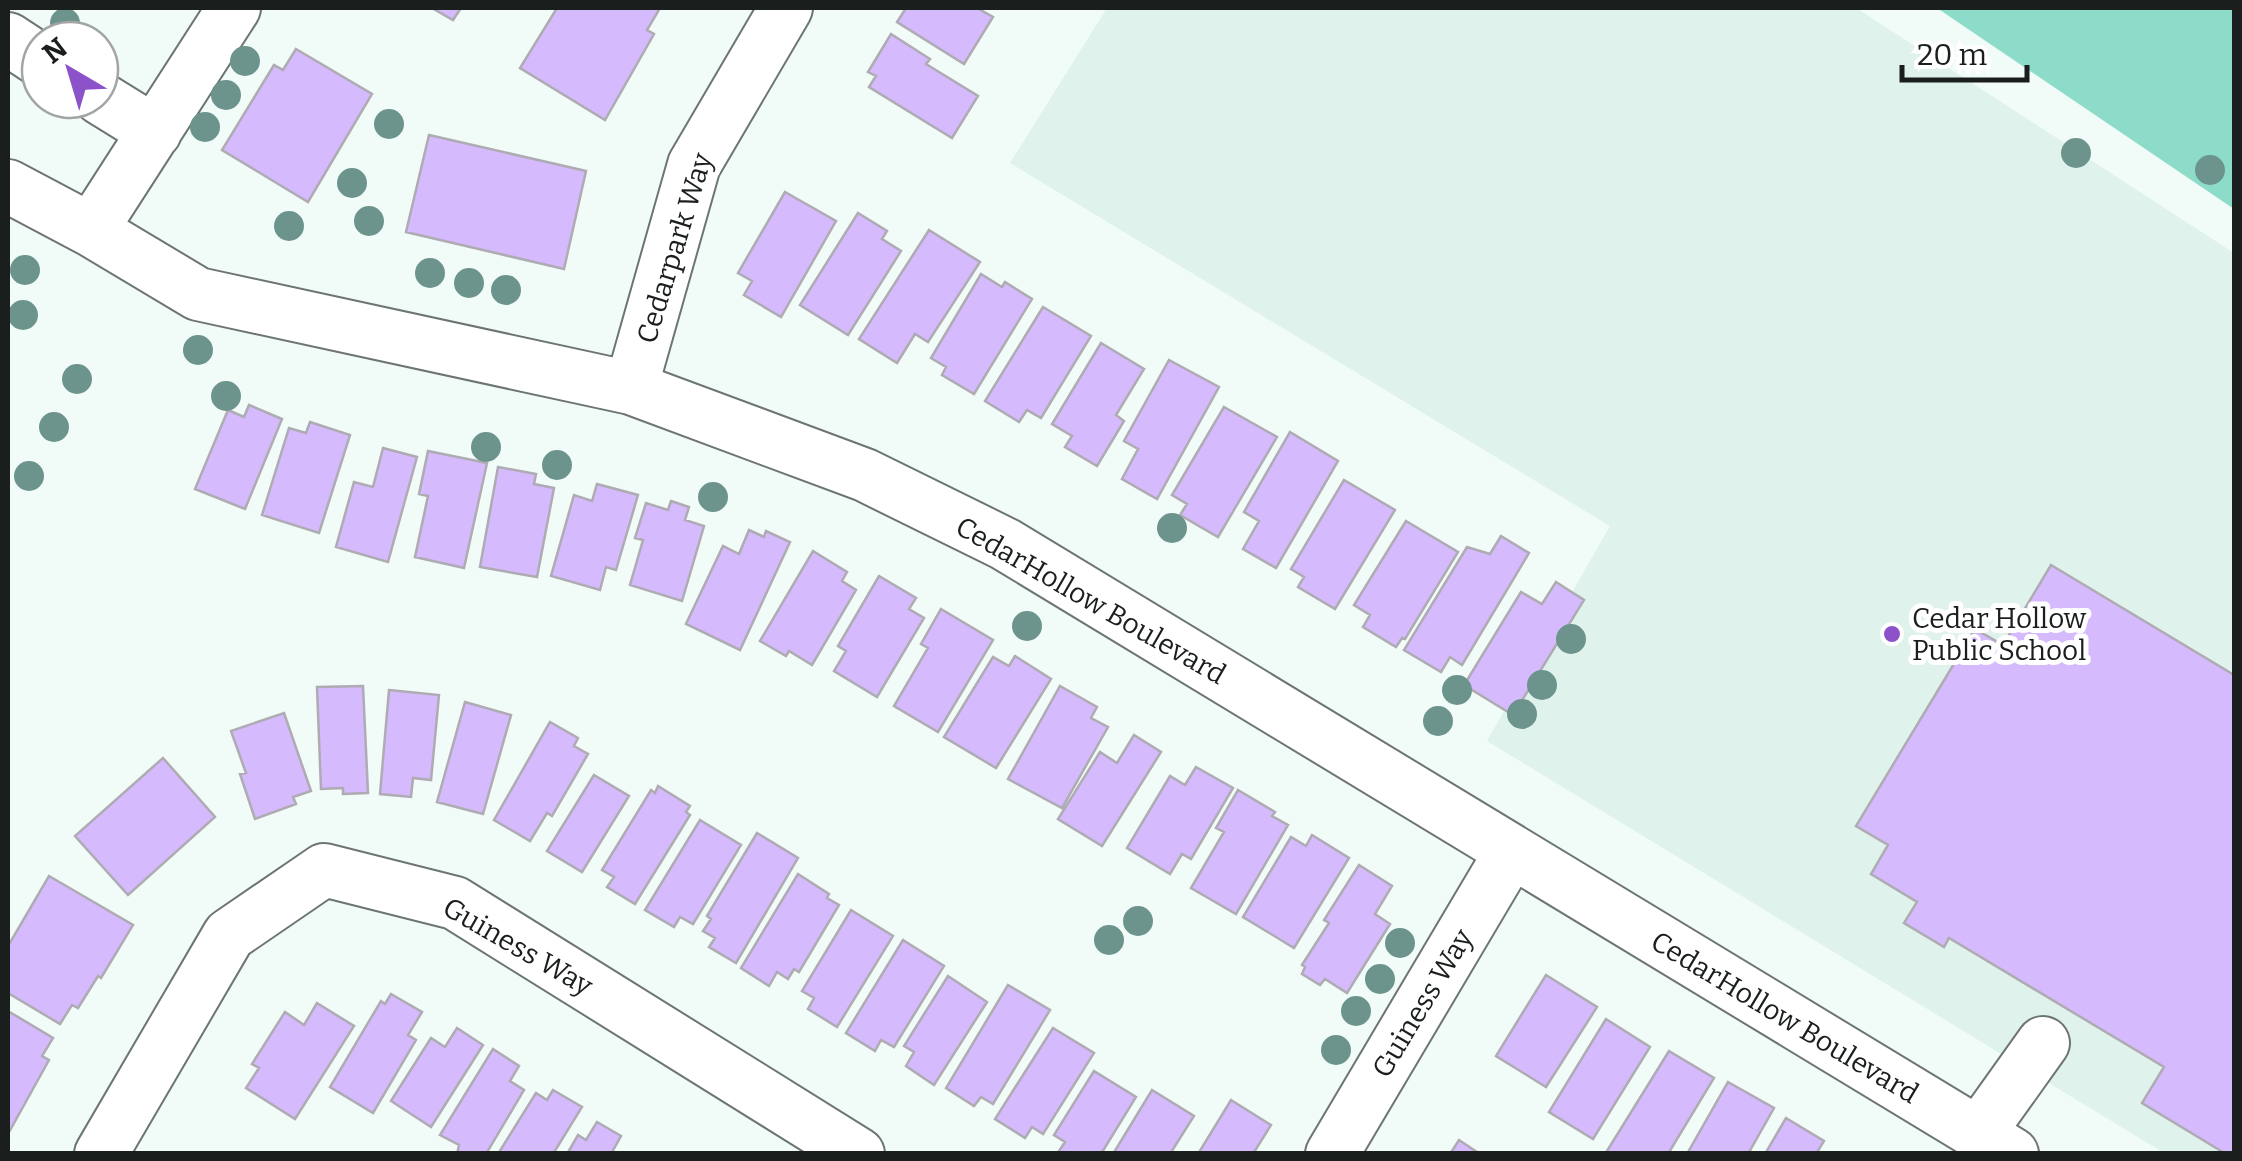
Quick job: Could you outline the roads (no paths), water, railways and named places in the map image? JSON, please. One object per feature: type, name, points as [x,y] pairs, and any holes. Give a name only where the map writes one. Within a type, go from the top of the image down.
[{"type":"street","points":[[8,186],[91,230],[234,8]]},
{"type":"street","name":"Cedarpark Way","points":[[632,388],[656,290],[694,165],[786,8]]},
{"type":"street","points":[[120,110],[155,132]]},
{"type":"street","name":"CedarHollow Boulevard","points":[[91,230],[198,294],[632,388],[865,476],[1004,544],[1995,1144]]},
{"type":"street","name":"Guiness Way","points":[[1332,1154],[1511,852]]},
{"type":"street","name":"Guiness Way","points":[[101,1154],[229,935],[324,870],[455,903],[858,1154]]},
{"type":"street","points":[[1995,1144],[2042,1043]]},
{"type":"place","name":"Cedar Hollow Public School","points":[[1892,634]]}]
